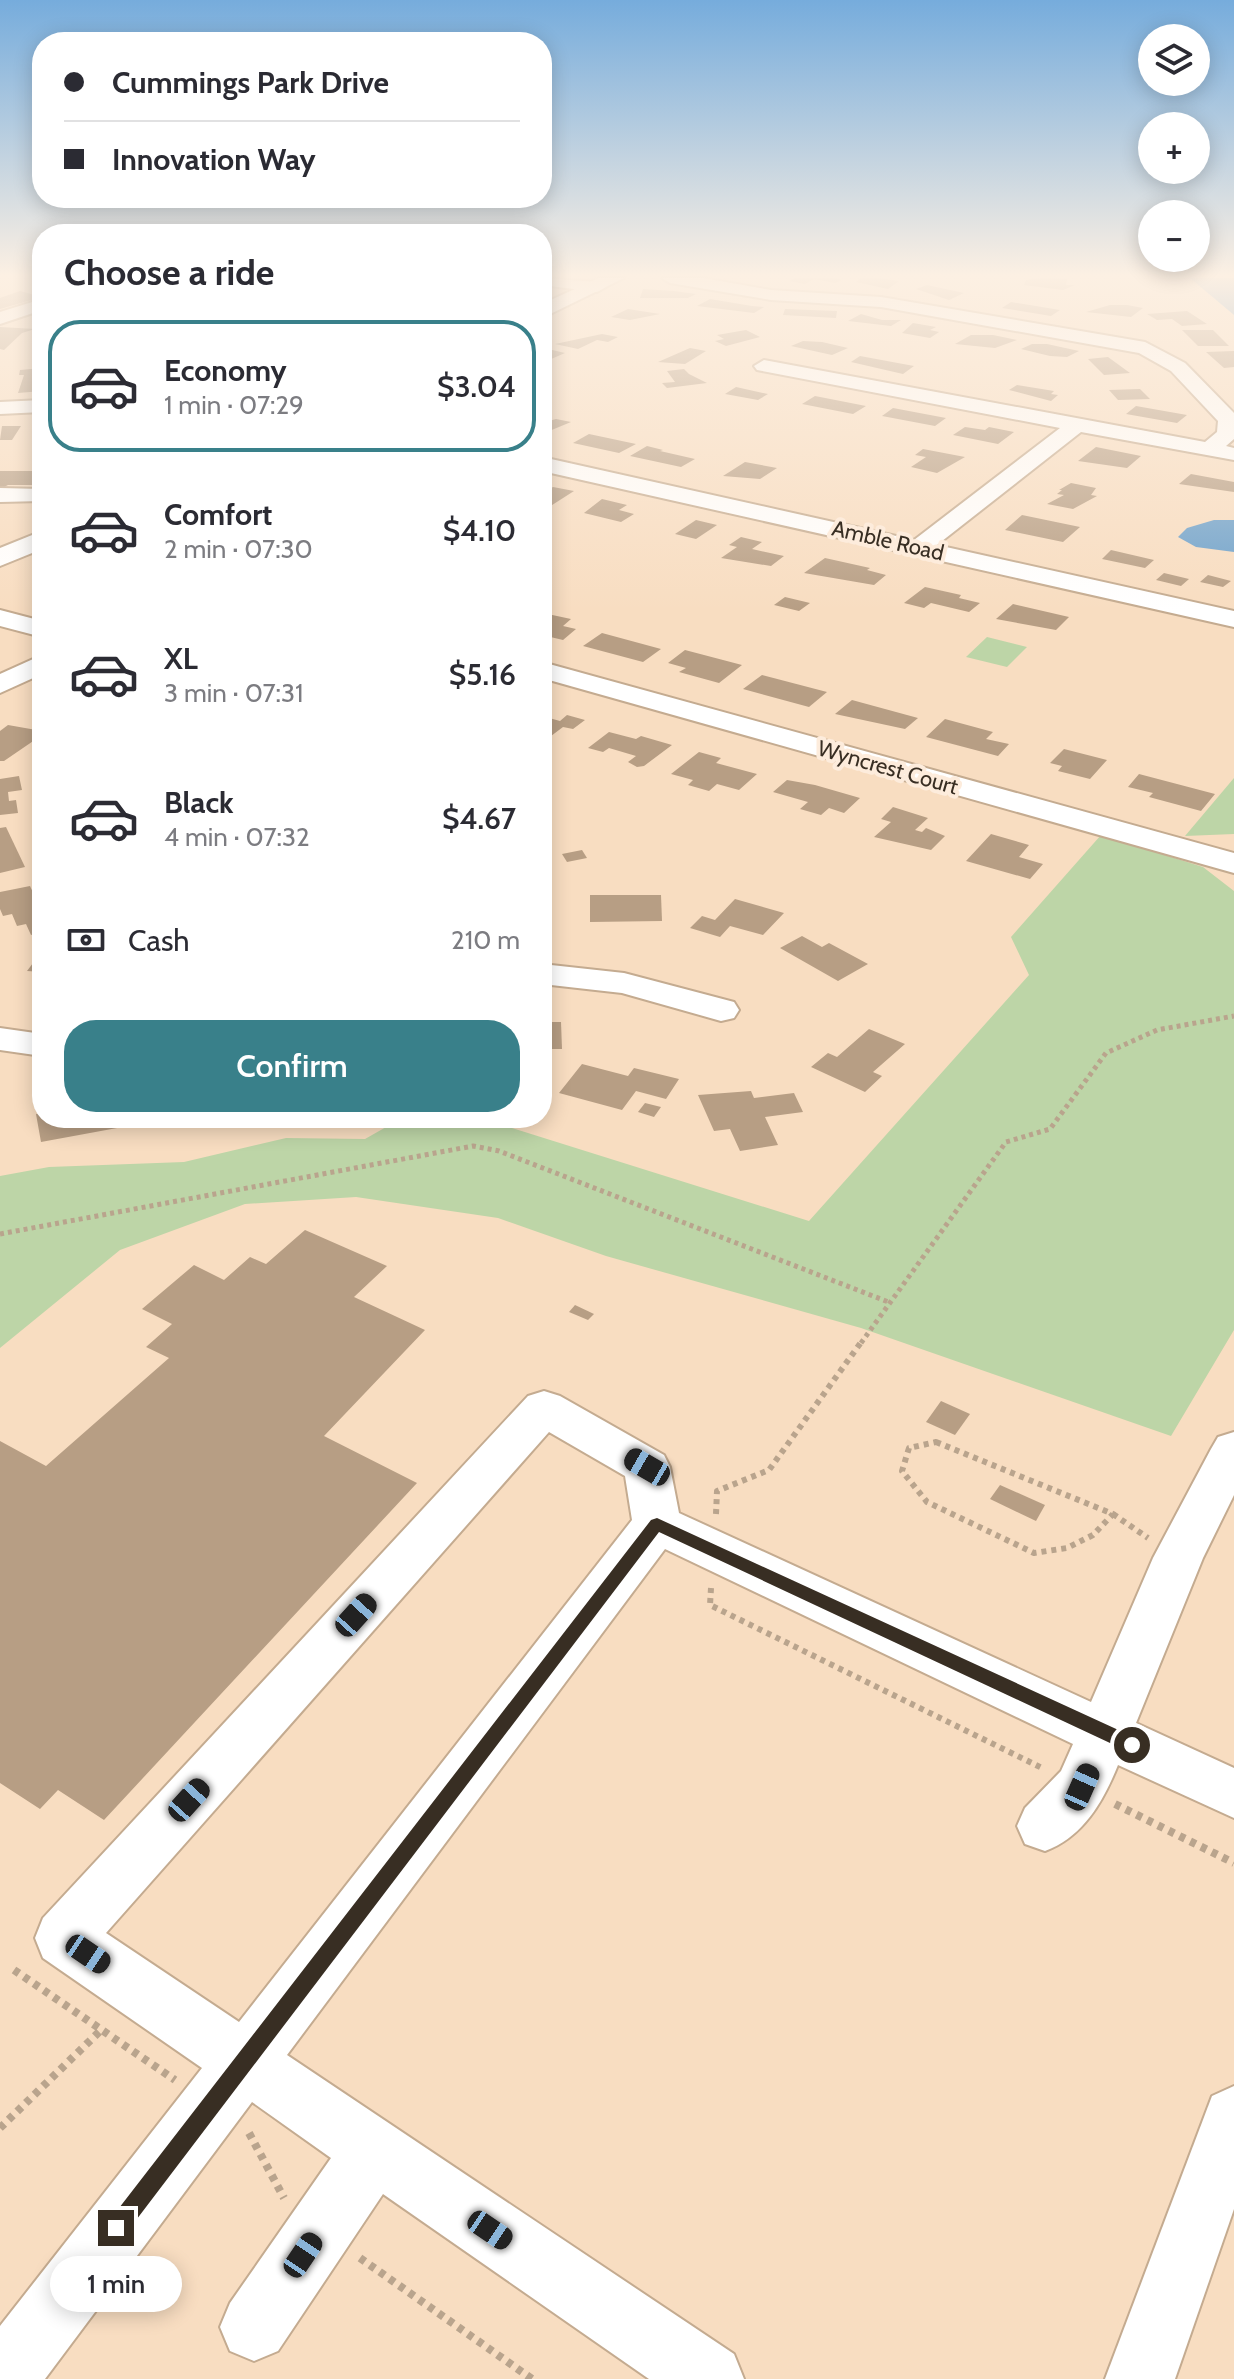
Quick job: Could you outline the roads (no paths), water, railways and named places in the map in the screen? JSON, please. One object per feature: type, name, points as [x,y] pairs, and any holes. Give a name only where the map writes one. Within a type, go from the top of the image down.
[{"type":"main road","points":[[0,558],[32,544]]},
{"type":"street","points":[[886,389],[1234,454]]},
{"type":"street","points":[[1199,389],[1229,420],[1227,434],[1208,451]]},
{"type":"street","points":[[0,408],[32,406]]},
{"type":"street","points":[[920,547],[1077,425]]},
{"type":"street","name":"Amble Road","points":[[552,466],[1234,619]]},
{"type":"street","points":[[0,495],[32,495]]},
{"type":"street","points":[[0,618],[32,626]]},
{"type":"street","points":[[0,685],[32,668]]},
{"type":"street","name":"Wyncrest Court","points":[[552,673],[1234,863]]},
{"type":"street","points":[[552,975],[624,983],[721,1010]]},
{"type":"street","points":[[0,1039],[32,1044]]},
{"type":"street","points":[[2,2379],[243,2092],[657,1524],[647,1467],[544,1408],[64,1938],[243,2092],[373,2152],[709,2379]]},
{"type":"street","points":[[1045,1826],[1082,1787],[1178,1558],[1234,1449]]},
{"type":"street","points":[[657,1524],[1234,1794]]},
{"type":"street","points":[[1140,2379],[1234,2118]]},
{"type":"street","points":[[254,2327],[373,2152]]},
{"type":"water","points":[[1214,520],[1234,520],[1234,552],[1196,547],[1178,537],[1187,528]]}]
